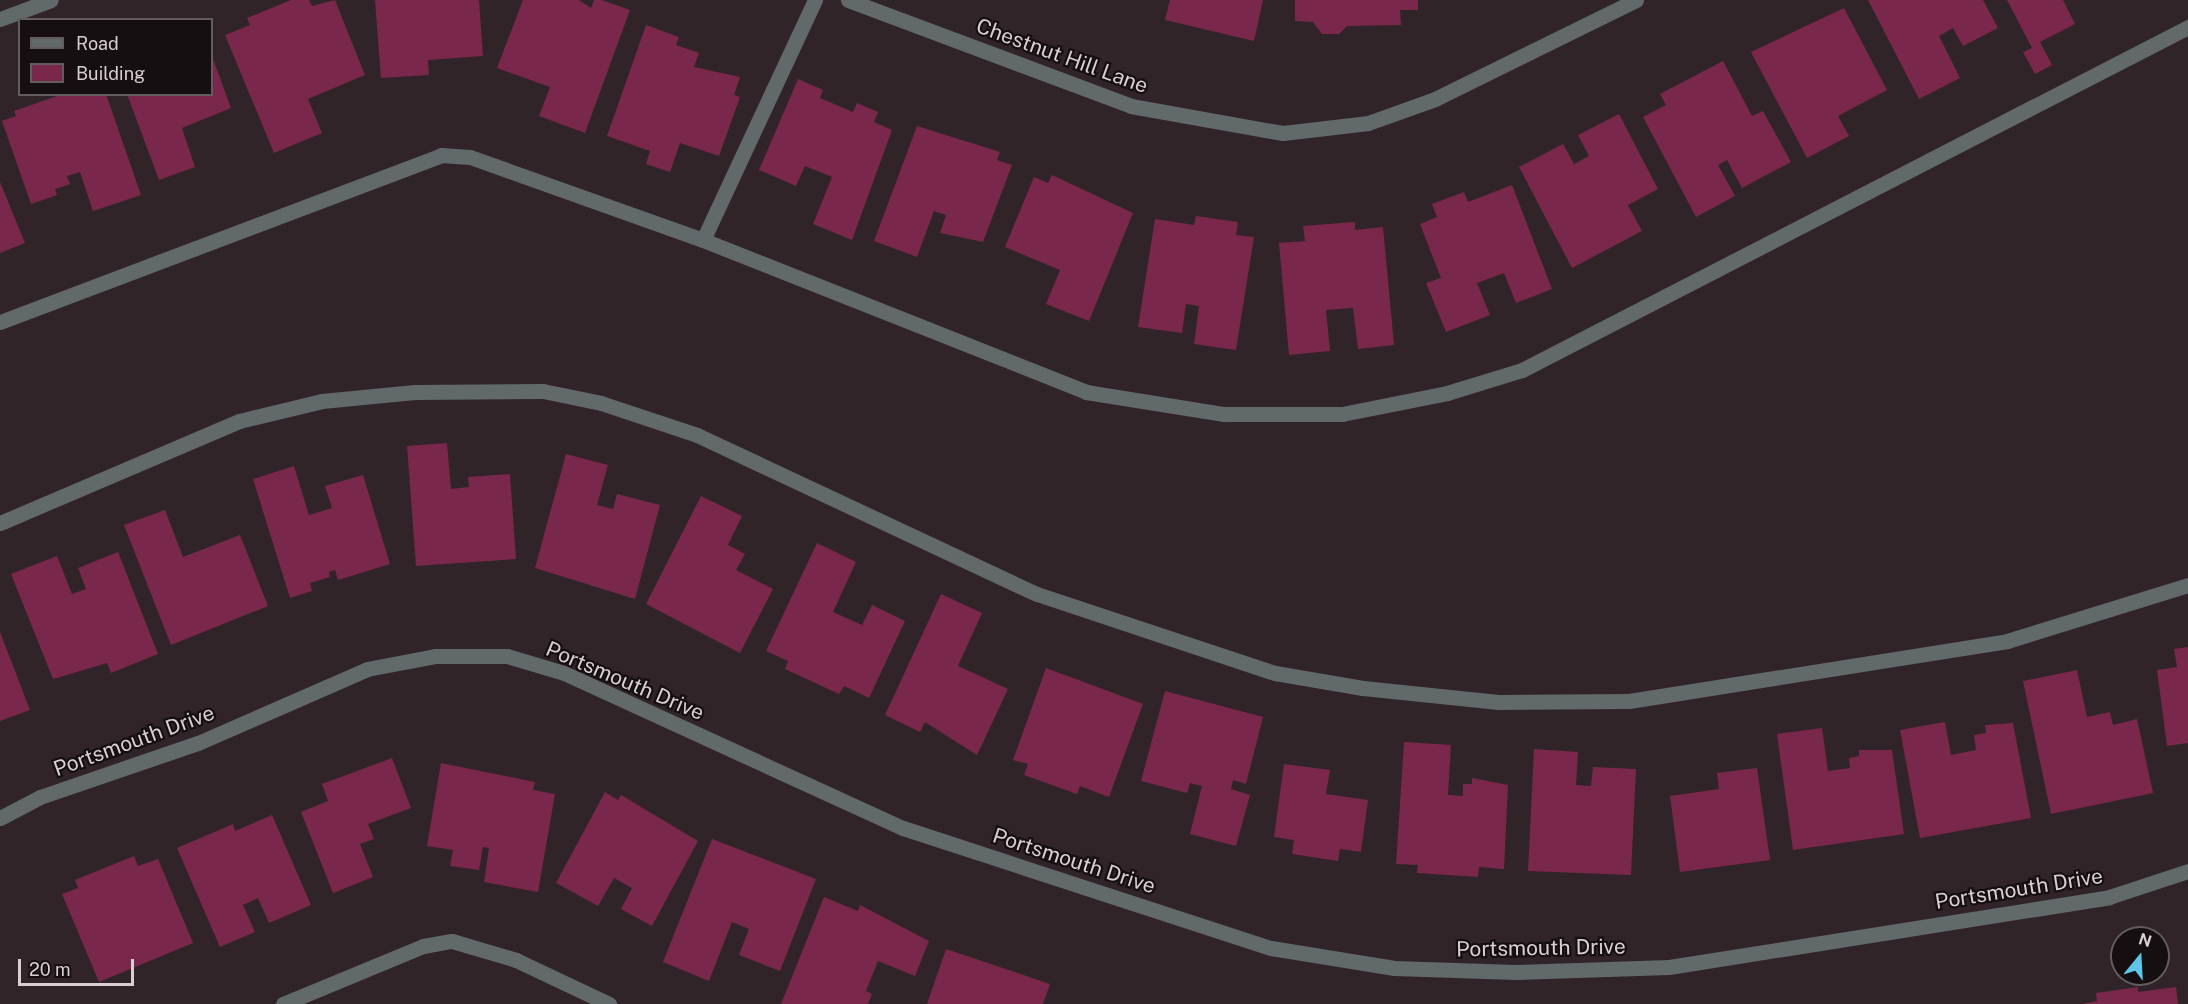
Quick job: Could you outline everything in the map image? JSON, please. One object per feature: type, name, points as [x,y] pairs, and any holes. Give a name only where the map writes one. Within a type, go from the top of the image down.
[{"type":"street","points":[[0,19],[51,0]]},
{"type":"street","points":[[703,240],[815,0]]},
{"type":"street","name":"Chestnut Hill Lane","points":[[848,0],[1131,106],[1283,133],[1368,123],[1435,99],[1636,0]]},
{"type":"street","points":[[0,322],[441,155],[470,157],[703,240],[1086,392],[1224,414],[1342,414],[1447,393],[1522,370],[2188,27]]},
{"type":"street","points":[[0,523],[249,419],[322,401],[415,392],[543,391],[600,402],[697,435],[1037,594],[1275,673],[1363,688],[1498,702],[1629,701],[2007,641],[2188,585]]},
{"type":"street","name":"Portsmouth Drive","points":[[0,818],[40,797],[198,743],[367,669],[435,656],[507,656],[564,673],[903,828],[1271,948],[1394,968],[1516,972],[1669,967],[2109,897],[2188,871]]},
{"type":"street","points":[[283,1004],[423,946],[452,942],[516,960],[609,1004]]},
{"type":"building","points":[[291,0],[309,0],[312,6],[335,0],[365,75],[308,99],[322,133],[274,153],[225,35],[250,25],[247,18]]},
{"type":"building","points":[[375,0],[479,0],[483,56],[428,60],[429,75],[381,78]]},
{"type":"building","points":[[523,0],[579,0],[591,8],[594,0],[602,0],[630,10],[585,133],[539,116],[550,87],[497,68]]},
{"type":"building","points":[[1170,0],[1263,0],[1254,41],[1165,20]]},
{"type":"building","points":[[1295,0],[1418,0],[1418,10],[1400,10],[1401,25],[1347,26],[1339,34],[1322,34],[1313,22],[1295,21]]},
{"type":"building","points":[[1868,0],[1983,0],[1998,28],[1963,46],[1953,28],[1939,36],[1960,78],[1919,99]]},
{"type":"building","points":[[2007,0],[2063,0],[2075,24],[2040,42],[2052,65],[2035,74],[2023,52],[2032,48]]},
{"type":"building","points":[[1844,8],[1887,90],[1838,116],[1849,136],[1807,158],[1751,52]]},
{"type":"building","points":[[646,25],[679,37],[676,45],[699,53],[694,67],[740,77],[734,95],[740,97],[719,156],[680,143],[670,172],[646,164],[650,151],[607,136]]},
{"type":"building","points":[[213,59],[231,108],[182,128],[195,167],[159,180],[128,96],[213,96]]},
{"type":"building","points":[[1723,61],[1752,116],[1763,111],[1791,162],[1742,188],[1727,160],[1718,165],[1735,196],[1696,217],[1643,117],[1666,105],[1660,94]]},
{"type":"building","points":[[798,79],[823,90],[820,98],[853,112],[857,103],[878,112],[874,122],[892,130],[852,240],[813,224],[832,177],[805,166],[796,186],[759,170]]},
{"type":"building","points":[[57,96],[107,96],[141,195],[93,211],[80,172],[67,176],[70,184],[55,189],[57,195],[31,204],[2,121],[16,116],[14,111]]},
{"type":"building","points":[[1619,114],[1658,189],[1628,205],[1642,231],[1572,268],[1519,167],[1563,144],[1574,164],[1589,156],[1578,135]]},
{"type":"building","points":[[917,126],[1000,152],[997,160],[1012,165],[983,242],[940,233],[946,215],[934,211],[917,257],[874,241]]},
{"type":"building","points":[[1052,175],[1133,213],[1089,321],[1046,304],[1060,270],[1005,247],[1034,177],[1048,183]]},
{"type":"building","points":[[0,182],[25,243],[0,253]]},
{"type":"building","points":[[1512,185],[1552,289],[1516,303],[1504,273],[1477,283],[1490,315],[1446,332],[1426,283],[1441,278],[1420,224],[1437,217],[1432,204],[1464,192],[1468,202]]},
{"type":"building","points":[[1196,216],[1238,222],[1236,235],[1254,237],[1236,350],[1194,344],[1199,306],[1186,304],[1182,333],[1138,327],[1155,219],[1194,225]]},
{"type":"building","points":[[1355,222],[1355,230],[1383,227],[1394,345],[1358,349],[1353,308],[1326,310],[1330,351],[1289,355],[1279,243],[1305,241],[1303,226]]},
{"type":"building","points":[[447,443],[451,489],[469,487],[468,477],[510,474],[516,559],[416,566],[407,446]]},
{"type":"building","points":[[566,454],[608,465],[597,505],[613,509],[617,494],[660,505],[635,599],[535,568]]},
{"type":"building","points":[[294,466],[309,515],[332,508],[325,486],[363,475],[390,564],[338,580],[335,570],[329,572],[330,577],[310,583],[312,591],[290,598],[253,479]]},
{"type":"building","points":[[701,496],[742,516],[728,545],[745,554],[736,570],[773,589],[740,653],[646,604]]},
{"type":"building","points":[[165,510],[183,557],[240,535],[268,606],[171,645],[124,525]]},
{"type":"building","points":[[817,543],[856,562],[833,612],[862,625],[872,605],[905,621],[869,698],[844,686],[839,694],[785,669],[788,661],[766,651]]},
{"type":"building","points":[[118,552],[158,654],[111,673],[107,663],[53,679],[11,574],[57,556],[72,594],[86,589],[78,568]]},
{"type":"building","points":[[941,594],[982,613],[958,666],[1008,689],[977,755],[925,722],[920,732],[885,715]]},
{"type":"building","points":[[0,632],[30,710],[0,721]]},
{"type":"building","points":[[2188,647],[2188,743],[2167,746],[2157,670],[2177,667],[2174,649]]},
{"type":"building","points":[[1046,668],[1143,704],[1109,797],[1080,786],[1077,794],[1024,775],[1028,764],[1013,760]]},
{"type":"building","points":[[2077,670],[2087,717],[2110,712],[2113,725],[2137,719],[2153,793],[2051,814],[2023,681]]},
{"type":"building","points":[[1165,691],[1263,717],[1246,784],[1233,780],[1231,789],[1250,795],[1236,846],[1190,834],[1202,786],[1190,783],[1187,793],[1141,781]]},
{"type":"building","points":[[1945,722],[1951,755],[1976,750],[1974,735],[1986,733],[1985,725],[2013,723],[2031,818],[1920,838],[1900,730]]},
{"type":"building","points":[[1822,728],[1828,771],[1850,768],[1849,758],[1859,756],[1859,750],[1892,750],[1904,834],[1793,850],[1777,734]]},
{"type":"building","points":[[1404,742],[1451,745],[1448,795],[1463,796],[1463,784],[1472,784],[1472,778],[1508,785],[1504,869],[1479,867],[1478,877],[1417,873],[1418,865],[1396,864]]},
{"type":"building","points":[[1534,749],[1578,752],[1576,785],[1591,786],[1593,767],[1636,769],[1631,875],[1528,871]]},
{"type":"building","points":[[392,758],[411,808],[368,824],[374,839],[360,844],[373,877],[333,893],[301,812],[328,801],[322,784]]},
{"type":"building","points":[[441,763],[535,782],[533,790],[555,794],[538,892],[484,882],[489,848],[483,847],[479,870],[450,866],[453,850],[427,846]]},
{"type":"building","points":[[1284,764],[1330,770],[1326,794],[1368,800],[1361,852],[1340,849],[1338,861],[1292,854],[1294,840],[1274,837]]},
{"type":"building","points":[[1757,768],[1770,860],[1680,872],[1670,796],[1719,789],[1717,773]]},
{"type":"building","points":[[605,792],[618,800],[621,795],[698,841],[652,926],[621,909],[632,888],[614,878],[598,906],[556,883]]},
{"type":"building","points":[[272,815],[311,905],[269,923],[258,898],[243,905],[255,932],[220,947],[177,848],[233,824],[235,831]]},
{"type":"building","points":[[712,839],[816,879],[780,971],[739,955],[749,929],[732,922],[709,981],[663,962]]},
{"type":"building","points":[[134,856],[138,866],[158,859],[193,943],[99,982],[62,894],[78,888],[75,880]]},
{"type":"building","points":[[824,897],[858,911],[860,905],[929,941],[915,976],[878,961],[866,991],[872,994],[868,1004],[781,1004]]},
{"type":"building","points":[[946,949],[1050,984],[1043,1004],[927,1004]]},
{"type":"building","points":[[2138,987],[2138,992],[2176,987],[2178,1004],[2083,1004],[2097,1001],[2096,993]]}]
